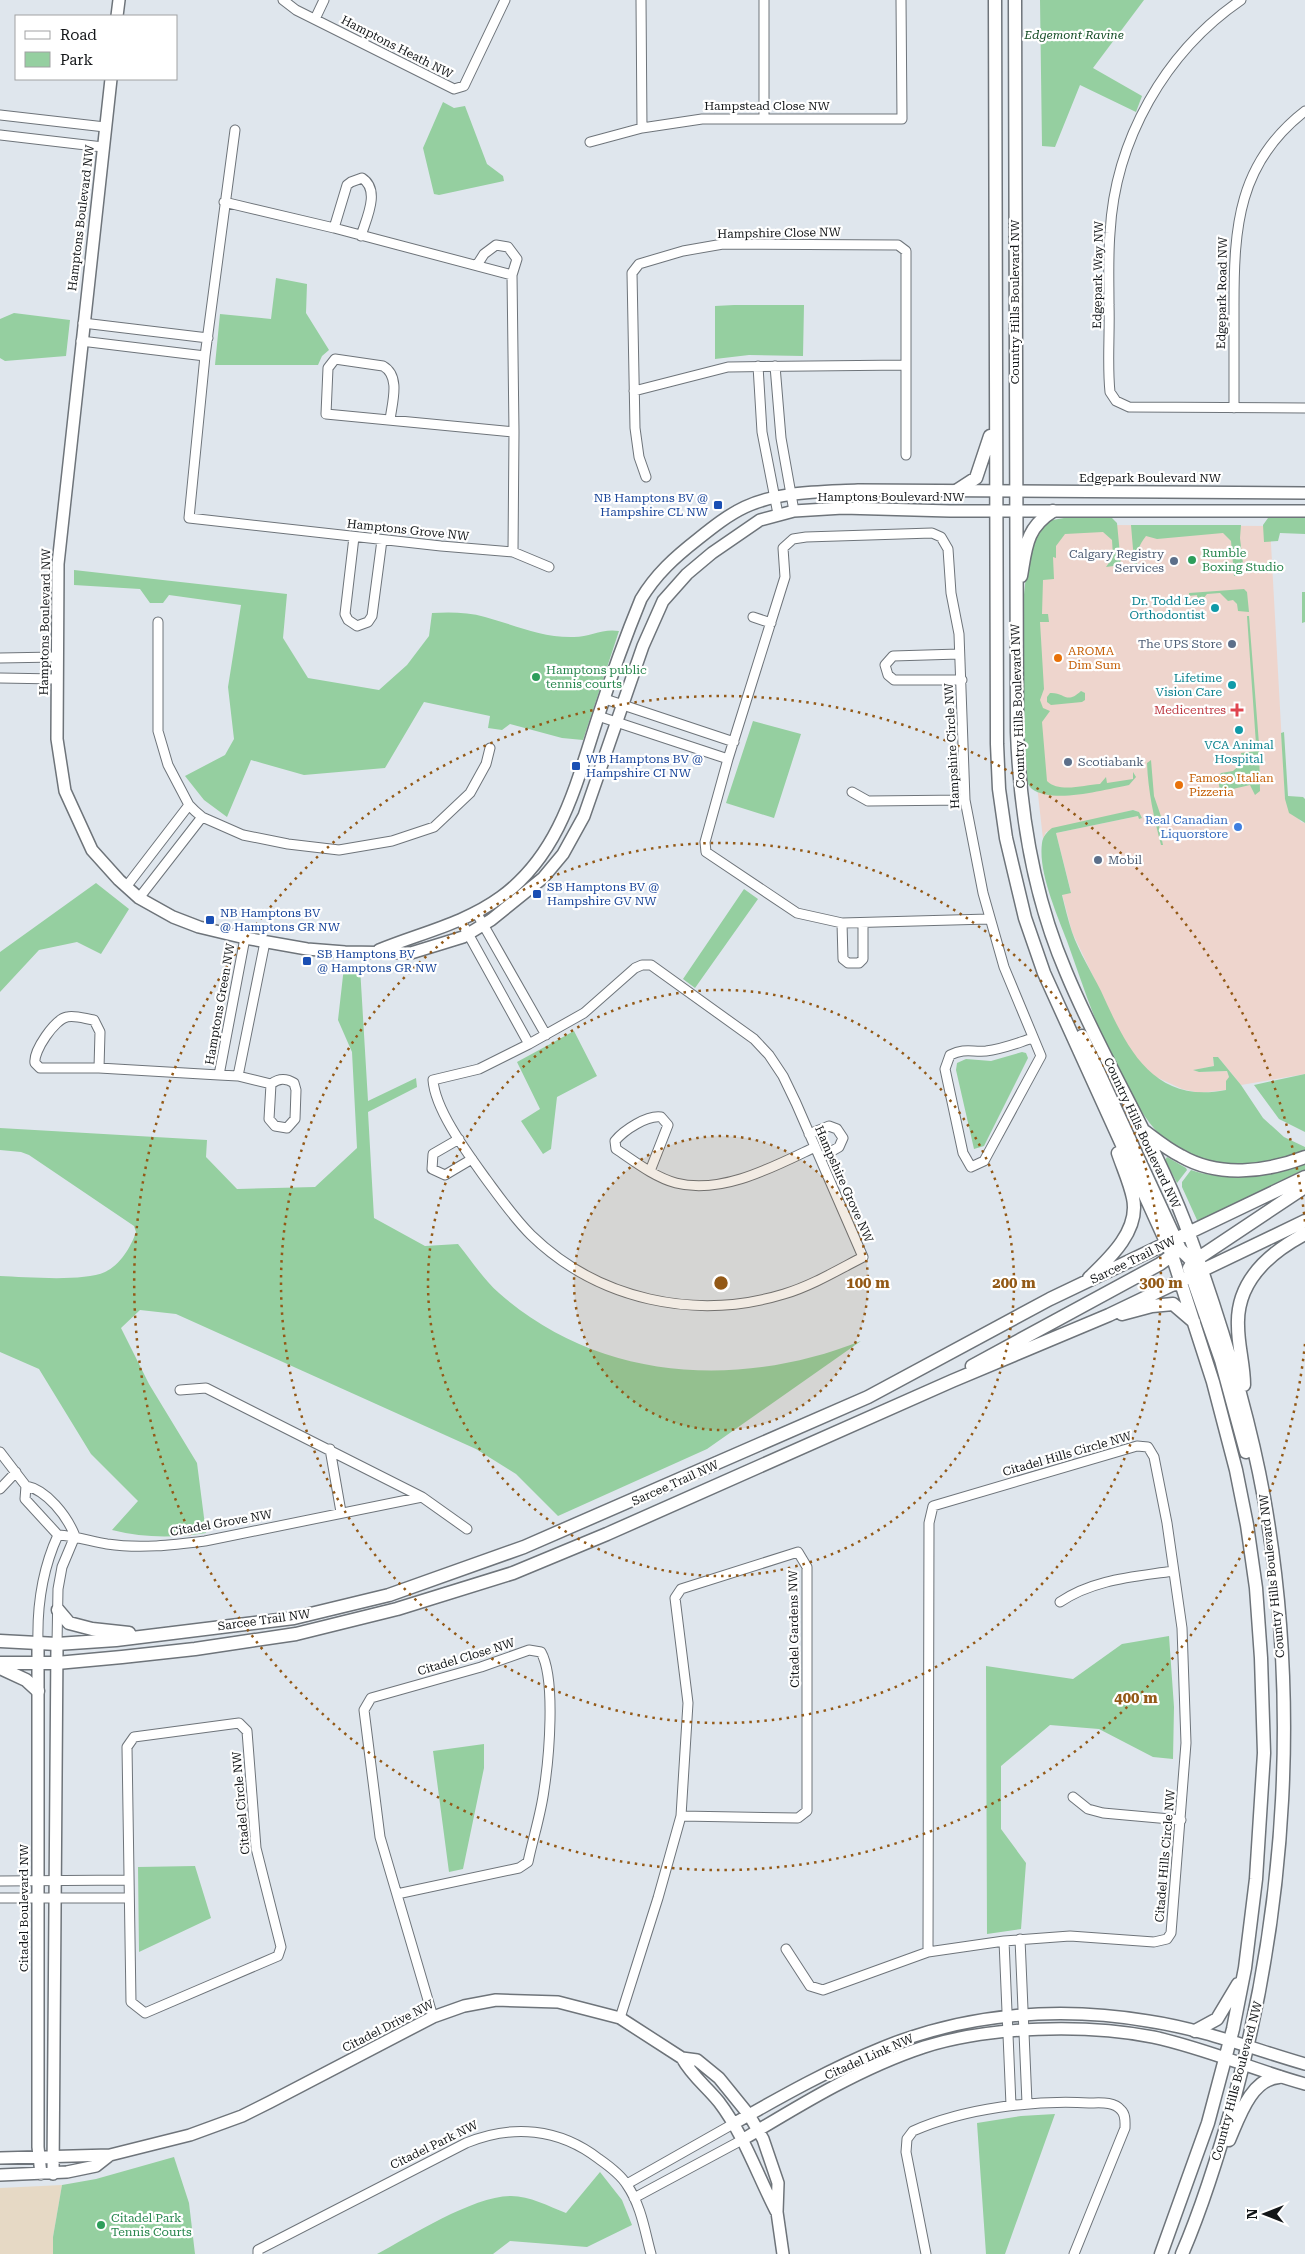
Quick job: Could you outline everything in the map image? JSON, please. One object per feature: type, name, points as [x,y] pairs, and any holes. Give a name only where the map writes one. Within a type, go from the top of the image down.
[{"type":"main road","name":"Country Hills Boulevard NW","points":[[995,0],[997,744],[1006,838],[1025,918],[1049,984],[1106,1110],[1174,1248],[1180,1280],[1218,1400],[1247,1525],[1262,1658],[1264,1753],[1261,1814],[1256,1879],[1245,1968],[1230,2041],[1191,2174],[1161,2254]]},
{"type":"main road","name":"Country Hills Boulevard NW","points":[[1015,0],[1015,511],[1019,780],[1031,864],[1041,902],[1065,971],[1142,1129],[1188,1234],[1194,1266],[1225,1336],[1263,1495],[1279,1628],[1284,1760],[1274,1899],[1264,1967],[1244,2064],[1212,2174],[1182,2254]]},
{"type":"main road","points":[[956,491],[976,478],[984,459],[995,419]]},
{"type":"main road","points":[[1016,616],[1026,548],[1031,531],[1035,524],[1053,511]]},
{"type":"main road","points":[[1049,984],[1070,1012],[1136,1150],[1174,1248],[1194,1266],[1248,1459],[1263,1495]]},
{"type":"main road","points":[[1081,1286],[1118,1247],[1131,1224],[1134,1209],[1133,1198],[1106,1110]]},
{"type":"main road","points":[[1142,1129],[1181,1156],[1210,1168],[1227,1170],[1257,1169],[1305,1157]]},
{"type":"main road","name":"Sarcee Trail NW","points":[[0,1641],[57,1644],[116,1640],[294,1618],[388,1595],[524,1548],[868,1397],[907,1378],[992,1329],[1081,1286],[1174,1248],[1188,1234],[1305,1177]]},
{"type":"main road","points":[[1194,1266],[1305,1186]]},
{"type":"main road","name":"Sarcee Trail NW","points":[[0,1663],[57,1663],[195,1650],[296,1634],[397,1609],[513,1573],[598,1538],[952,1381],[1109,1315],[1180,1280],[1194,1266],[1305,1221]]},
{"type":"main road","points":[[1244,1410],[1244,1381],[1238,1324],[1243,1295],[1257,1270],[1268,1257],[1305,1234]]},
{"type":"main road","points":[[952,1381],[978,1362],[1152,1268],[1174,1248]]},
{"type":"main road","points":[[1109,1315],[1126,1314],[1152,1306],[1173,1304],[1194,1322]]},
{"type":"main road","points":[[58,1610],[70,1623],[92,1629],[149,1635]]},
{"type":"main road","points":[[0,1668],[26,1680],[38,1691]]},
{"type":"main road","points":[[1195,2031],[1217,2019],[1224,2011],[1245,1968]]},
{"type":"main road","points":[[1212,2174],[1256,2089],[1270,2078],[1279,2077]]},
{"type":"street","points":[[117,15],[119,0]]},
{"type":"street","name":"Hamptons Heath NW","points":[[283,0],[296,10],[454,89],[464,86],[505,0]]},
{"type":"street","points":[[315,19],[324,0]]},
{"type":"street","points":[[641,0],[642,128]]},
{"type":"street","points":[[764,0],[764,118]]},
{"type":"street","name":"Hampstead Close NW","points":[[590,142],[642,128],[702,119],[902,119],[901,0]]},
{"type":"street","name":"Edgepark Way NW","points":[[1241,0],[1225,11],[1192,41],[1173,63],[1152,95],[1132,135],[1122,163],[1110,232],[1110,386],[1114,400],[1129,408],[1305,408]]},
{"type":"street","name":"Hamptons Boulevard NW","points":[[111,80],[80,341],[58,564],[57,739],[65,791],[92,850],[126,887],[139,898],[172,917],[199,927],[245,938],[345,952],[411,953],[440,946],[469,935],[485,925],[543,878],[563,854],[584,816],[643,646],[663,601],[687,574],[712,553],[760,520],[794,511],[843,508],[1015,511]]},
{"type":"street","name":"Edgepark Road NW","points":[[1234,408],[1234,249],[1241,206],[1259,162],[1282,131],[1305,111]]},
{"type":"street","points":[[0,115],[105,127]]},
{"type":"street","name":"Hamptons Grove NW","points":[[235,130],[205,356],[189,518],[382,540],[513,552],[549,566]]},
{"type":"street","points":[[0,135],[103,147]]},
{"type":"street","points":[[334,228],[347,186],[351,182],[362,178],[367,181],[372,196],[362,236]]},
{"type":"street","points":[[224,202],[334,228],[477,265],[512,276]]},
{"type":"street","name":"Hampshire Close NW","points":[[646,477],[639,457],[635,428],[632,273],[639,264],[683,251],[724,244],[898,245],[906,252],[906,455]]},
{"type":"street","points":[[477,265],[484,254],[496,245],[508,247],[517,259],[512,276],[513,552]]},
{"type":"street","points":[[83,323],[208,338]]},
{"type":"street","points":[[80,341],[205,356]]},
{"type":"street","points":[[390,420],[394,382],[388,369],[383,366],[335,359],[328,368],[326,414],[514,432]]},
{"type":"street","points":[[634,391],[728,367],[906,365]]},
{"type":"street","points":[[758,366],[762,432],[778,514]]},
{"type":"street","points":[[776,366],[781,438],[794,511]]},
{"type":"street","name":"Hamptons Boulevard NW","points":[[375,951],[461,920],[501,897],[532,868],[546,850],[561,825],[578,784],[598,716],[641,599],[652,581],[672,558],[725,518],[746,506],[790,495],[858,490],[995,491]]},
{"type":"street","name":"Edgepark Boulevard NW","points":[[995,491],[1305,493]]},
{"type":"street","points":[[1015,511],[1305,512]]},
{"type":"street","name":"Hampshire Circle NW","points":[[932,534],[941,537],[948,550],[951,593],[959,634],[962,680],[964,800],[989,919],[842,923],[797,913],[706,852],[705,842],[728,758],[771,623],[785,577],[784,548],[793,539],[806,536],[932,534]]},
{"type":"street","points":[[354,537],[346,614],[348,620],[357,626],[368,622],[372,616],[382,540]]},
{"type":"street","points":[[753,617],[771,623]]},
{"type":"street","points":[[158,622],[158,731],[168,765],[188,805],[202,817],[243,835],[288,844],[339,850],[392,841],[434,827],[470,793],[486,764],[490,748]]},
{"type":"street","points":[[959,654],[893,656],[885,665],[885,670],[894,680],[962,680]]},
{"type":"street","points":[[0,658],[56,657]]},
{"type":"street","points":[[0,678],[57,679]]},
{"type":"street","points":[[605,699],[734,742]]},
{"type":"street","points":[[598,716],[728,758]]},
{"type":"street","points":[[852,792],[868,801],[964,800]]},
{"type":"street","points":[[126,887],[188,805]]},
{"type":"street","points":[[139,898],[202,817]]},
{"type":"street","points":[[476,912],[546,1034]]},
{"type":"street","points":[[989,919],[1004,966],[1041,1056],[984,1161],[971,1167],[963,1153],[945,1069],[950,1055],[961,1050],[984,1051],[1005,1048],[1033,1038]]},
{"type":"street","points":[[461,920],[529,1044]]},
{"type":"street","points":[[842,923],[842,959],[848,963],[859,963],[863,958],[863,923]]},
{"type":"street","name":"Hamptons Green NW","points":[[219,1075],[245,938]]},
{"type":"street","points":[[238,1076],[265,942]]},
{"type":"street","name":"Hampshire Grove NW","points":[[642,965],[651,965],[754,1039],[783,1076],[863,1258],[786,1294],[753,1303],[715,1307],[668,1304],[623,1292],[588,1278],[556,1257],[511,1214],[458,1139],[433,1092],[433,1080],[479,1069],[546,1034],[584,1013],[634,968],[642,965]]},
{"type":"street","name":"Hamptons Green NW","points":[[99,1068],[100,1032],[94,1020],[70,1017],[60,1020],[35,1054],[35,1063],[40,1068],[99,1068],[238,1076],[271,1084],[282,1079],[295,1085],[295,1119],[287,1128],[276,1126],[269,1119],[271,1084]]},
{"type":"street","points":[[650,1171],[668,1125],[661,1117],[654,1116],[621,1134],[615,1141],[616,1149],[650,1171],[676,1183],[702,1184],[736,1181],[756,1175],[815,1148]]},
{"type":"street","points":[[809,1134],[829,1126],[837,1129],[842,1138],[839,1148],[820,1158]]},
{"type":"street","points":[[458,1139],[433,1154],[432,1169],[445,1174],[472,1159]]},
{"type":"street","points":[[180,1390],[206,1388],[422,1497],[468,1529]]},
{"type":"street","name":"Citadel Hills Circle NW","points":[[1137,1446],[1148,1447],[1154,1457],[1167,1523],[1173,1571],[1182,1628],[1186,1743],[1173,1922],[1166,1939],[1154,1942],[1070,1936],[1020,1939],[928,1952],[929,1532],[933,1506],[1116,1451],[1137,1446]]},
{"type":"street","points":[[330,1450],[341,1512]]},
{"type":"street","points":[[0,1452],[26,1486],[25,1499],[58,1535],[46,1561],[40,1589],[38,1642]]},
{"type":"street","points":[[0,1488],[16,1472]]},
{"type":"street","points":[[26,1486],[37,1488],[69,1520],[75,1536],[62,1567],[58,1589],[54,2174]]},
{"type":"street","name":"Citadel Grove NW","points":[[58,1535],[75,1536],[109,1544],[170,1546],[205,1541],[422,1497]]},
{"type":"street","name":"Citadel Gardens NW","points":[[620,2018],[658,1898],[680,1816],[688,1702],[675,1598],[681,1589],[798,1552],[807,1567],[807,1811],[798,1818],[680,1816]]},
{"type":"street","points":[[1060,1602],[1078,1590],[1112,1580],[1173,1571]]},
{"type":"street","name":"Citadel Boulevard NW","points":[[38,1642],[39,2158],[41,2174]]},
{"type":"street","name":"Citadel Close NW","points":[[397,1894],[463,1878],[518,1868],[528,1862],[544,1791],[550,1710],[546,1661],[541,1652],[530,1650],[481,1667],[371,1698],[364,1710],[380,1838],[433,2016]]},
{"type":"street","name":"Citadel Circle NW","points":[[240,1723],[247,1732],[256,1848],[281,1947],[278,1956],[145,2014],[131,2002],[129,1898],[127,1747],[134,1737],[240,1723]]},
{"type":"street","points":[[1072,1797],[1088,1809],[1103,1813],[1181,1820]]},
{"type":"street","points":[[0,1881],[129,1880]]},
{"type":"street","points":[[0,1898],[129,1898]]},
{"type":"street","points":[[1020,1939],[1026,2103]]},
{"type":"street","points":[[1004,1941],[1011,2105]]},
{"type":"street","points":[[786,1949],[810,1986],[823,1990],[928,1952]]},
{"type":"street","name":"Citadel Drive NW","points":[[0,2158],[110,2155],[190,2135],[242,2116],[433,2016],[464,2006],[496,2000],[558,2002],[620,2018],[682,2058],[697,2060],[719,2078],[749,2115],[772,2161],[778,2183],[777,2212],[783,2254]]},
{"type":"street","name":"Citadel Link NW","points":[[749,2115],[838,2068],[885,2046],[960,2025],[1023,2014],[1079,2013],[1114,2016],[1195,2031],[1305,2064]]},
{"type":"street","name":"Citadel Link NW","points":[[742,2140],[838,2085],[895,2058],[926,2047],[1023,2030],[1114,2031],[1177,2043],[1305,2084]]},
{"type":"street","name":"Citadel Drive NW","points":[[682,2058],[690,2074],[718,2102],[733,2124],[757,2166],[764,2187],[777,2212]]},
{"type":"street","points":[[926,2254],[906,2152],[907,2139],[913,2131],[921,2127],[1011,2105],[1058,2101],[1110,2104],[1121,2109],[1124,2115],[1125,2128],[1074,2254]]},
{"type":"street","points":[[627,2184],[749,2115]]},
{"type":"street","name":"Citadel Park NW","points":[[258,2254],[258,2250],[485,2135],[526,2131],[564,2138],[589,2151],[627,2184],[634,2198],[651,2254]]},
{"type":"street","points":[[634,2198],[742,2140]]},
{"type":"street","name":"Citadel Drive NW","points":[[0,2175],[54,2174],[96,2166],[110,2155]]},
{"type":"shaded area","points":[[1112,525],[1270,526],[1285,799],[1301,822],[1305,823],[1305,1074],[1241,1085],[1218,1057],[1213,1058],[1214,1066],[1194,1070],[1199,1072],[1227,1071],[1229,1077],[1226,1090],[1199,1093],[1182,1089],[1154,1076],[1139,1062],[1123,1039],[1072,932],[1062,894],[1071,892],[1056,833],[1138,816],[1142,818],[1137,811],[1133,810],[1046,832],[1043,839],[1032,741],[1043,527]]},
{"type":"shaded area","points":[[62,2185],[53,2237],[53,2254],[0,2254],[0,2188]]},
{"type":"green space","name":"Edgemont Ravine","points":[[1040,0],[1144,0],[1093,68],[1142,96],[1136,112],[1080,85],[1055,147],[1042,146]]},
{"type":"green space","points":[[443,102],[454,108],[465,106],[487,164],[503,176],[504,181],[439,195],[434,194],[423,148]]},
{"type":"green space","points":[[276,278],[307,284],[306,313],[329,350],[322,356],[318,365],[215,365],[220,314],[271,319]]},
{"type":"green space","points":[[804,305],[803,356],[749,355],[715,359],[715,306]]},
{"type":"green space","points":[[14,313],[70,320],[66,356],[5,361],[0,358],[0,319]]},
{"type":"green space","points":[[1111,517],[1117,523],[1121,565],[1106,567],[1113,557],[1112,540],[1103,532],[1065,534],[1056,546],[1056,558],[1053,557],[1054,579],[1043,580],[1042,614],[1048,614],[1049,622],[1040,622],[1044,689],[1040,700],[1043,708],[1050,711],[1042,722],[1047,781],[1058,787],[1072,787],[1100,784],[1106,777],[1107,783],[1133,779],[1133,772],[1136,777],[1129,785],[1092,792],[1065,796],[1041,793],[1030,787],[1025,776],[1023,760],[1022,613],[1030,544],[1047,521],[1064,518]]},
{"type":"green space","points":[[1268,518],[1305,518],[1305,534],[1280,533],[1278,541],[1264,542],[1263,525]]},
{"type":"green space","points":[[1131,525],[1241,525],[1240,538],[1244,572],[1242,575],[1234,576],[1231,541],[1223,533],[1157,539],[1146,536],[1139,549],[1137,558],[1138,573],[1135,573]]},
{"type":"green space","points":[[74,570],[287,594],[283,638],[308,678],[379,690],[407,665],[429,636],[432,613],[472,614],[540,633],[562,637],[580,637],[613,630],[619,631],[583,740],[562,738],[510,724],[502,730],[488,728],[490,716],[424,702],[385,768],[304,775],[251,760],[227,817],[204,800],[185,776],[225,755],[234,739],[228,687],[241,605],[169,595],[163,603],[150,603],[140,589],[74,585]]},
{"type":"green space","points":[[1244,589],[1247,592],[1249,612],[1238,611],[1237,604],[1233,600],[1228,601],[1220,593],[1207,594],[1198,605],[1197,595],[1189,596],[1189,593]]},
{"type":"green space","points":[[1302,592],[1305,592],[1305,622],[1302,623]]},
{"type":"green space","points":[[1247,616],[1249,616],[1259,744],[1256,744]]},
{"type":"green space","points":[[1081,691],[1085,693],[1085,700],[1082,702],[1051,705],[1047,702],[1047,697],[1050,693],[1069,698]]},
{"type":"green space","points":[[753,721],[801,734],[774,818],[726,803]]},
{"type":"green space","points":[[1284,732],[1288,796],[1303,797],[1305,799],[1305,823],[1289,813],[1285,799],[1281,733]]},
{"type":"green space","points":[[1259,748],[1260,791],[1255,795],[1250,785],[1220,792],[1218,778],[1221,773],[1233,771],[1242,763],[1241,753],[1256,751]]},
{"type":"green space","points":[[1151,760],[1154,796],[1164,825],[1159,826],[1163,845],[1161,845],[1150,794],[1147,763]]},
{"type":"green space","points":[[1133,810],[1139,812],[1142,818],[1139,819],[1138,816],[1056,833],[1071,893],[1062,895],[1078,947],[1121,1032],[1145,1067],[1161,1080],[1179,1089],[1200,1092],[1226,1090],[1226,1081],[1229,1077],[1227,1071],[1199,1072],[1193,1070],[1214,1066],[1213,1057],[1218,1057],[1241,1085],[1263,1118],[1284,1137],[1305,1147],[1305,1151],[1262,1162],[1234,1165],[1205,1162],[1190,1157],[1168,1143],[1155,1129],[1127,1088],[1107,1048],[1049,893],[1043,867],[1042,843],[1043,838],[1052,828]]},
{"type":"green space","points":[[96,883],[129,909],[101,954],[77,942],[39,950],[0,992],[0,952]]},
{"type":"green space","points":[[744,889],[758,899],[695,988],[683,979]]},
{"type":"green space","points":[[344,967],[360,967],[368,1101],[416,1078],[417,1087],[368,1112],[374,1218],[425,1246],[458,1244],[493,1288],[539,1323],[581,1345],[626,1360],[672,1368],[720,1370],[768,1366],[815,1356],[861,1341],[707,1449],[558,1516],[516,1474],[476,1449],[176,1314],[140,1310],[121,1328],[149,1384],[197,1463],[206,1533],[159,1536],[136,1535],[112,1530],[138,1501],[91,1454],[39,1369],[0,1352],[0,1276],[69,1278],[105,1272],[124,1255],[136,1232],[134,1226],[29,1155],[21,1152],[0,1150],[0,1128],[207,1140],[206,1157],[237,1189],[315,1187],[357,1148],[352,1052],[338,1020]]},
{"type":"green space","points":[[574,1031],[597,1076],[557,1097],[551,1149],[543,1154],[521,1121],[540,1109],[517,1062]]},
{"type":"green space","points":[[1022,1052],[1026,1053],[1028,1058],[984,1146],[974,1149],[956,1070],[957,1063],[966,1059],[991,1061]]},
{"type":"green space","points":[[1305,1074],[1305,1132],[1279,1119],[1254,1085]]},
{"type":"green space","points":[[1167,1157],[1187,1170],[1177,1183],[1165,1160]]},
{"type":"green space","points":[[1305,1163],[1305,1171],[1200,1222],[1197,1220],[1182,1187],[1182,1182],[1191,1170],[1206,1174],[1234,1177],[1263,1174]]},
{"type":"green space","points":[[1169,1636],[1174,1707],[1173,1759],[1153,1757],[1099,1729],[1050,1725],[1001,1766],[1001,1829],[1026,1863],[1021,1929],[987,1934],[986,1666],[1073,1679],[1122,1644]]},
{"type":"green space","points":[[484,1744],[484,1768],[463,1869],[449,1872],[433,1751]]},
{"type":"green space","points":[[195,1866],[211,1918],[139,1952],[138,1867]]},
{"type":"green space","points":[[1055,2114],[1005,2254],[986,2254],[977,2123],[1021,2116]]},
{"type":"green space","points":[[174,2157],[189,2203],[195,2254],[53,2254],[53,2237],[62,2185],[96,2179]]},
{"type":"green space","points":[[600,2172],[622,2200],[632,2225],[587,2247],[510,2241],[493,2254],[377,2254],[442,2218],[496,2198],[518,2196],[566,2213]]},
{"type":"place","name":"NB Hamptons BV @ Hampshire CL NW","points":[[718,505]]},
{"type":"place","name":"Rumble Boxing Studio","points":[[1192,560]]},
{"type":"place","name":"Calgary Registry Services","points":[[1174,561]]},
{"type":"place","name":"Dr. Todd Lee Orthodontist","points":[[1215,608]]},
{"type":"place","name":"The UPS Store","points":[[1232,644]]},
{"type":"place","name":"AROMA Dim Sum","points":[[1058,658]]},
{"type":"place","name":"Hamptons public tennis courts","points":[[536,677]]},
{"type":"place","name":"Lifetime Vision Care","points":[[1232,685]]},
{"type":"place","name":"Medicentres","points":[[1237,710]]},
{"type":"place","name":"VCA Animal Hospital","points":[[1239,730]]},
{"type":"place","name":"Scotiabank","points":[[1068,762]]},
{"type":"place","name":"WB Hamptons BV @ Hampshire CI NW","points":[[576,766]]},
{"type":"place","name":"Famoso Italian Pizzeria","points":[[1179,785]]},
{"type":"place","name":"Real Canadian Liquorstore","points":[[1238,827]]},
{"type":"place","name":"Mobil","points":[[1098,860]]},
{"type":"place","name":"SB Hamptons BV @ Hampshire GV NW","points":[[537,894]]},
{"type":"place","name":"NB Hamptons BV @ Hamptons GR NW","points":[[210,920]]},
{"type":"place","name":"SB Hamptons BV @ Hamptons GR NW","points":[[307,961]]},
{"type":"place","name":"Citadel Park Tennis Courts","points":[[101,2225]]}]
